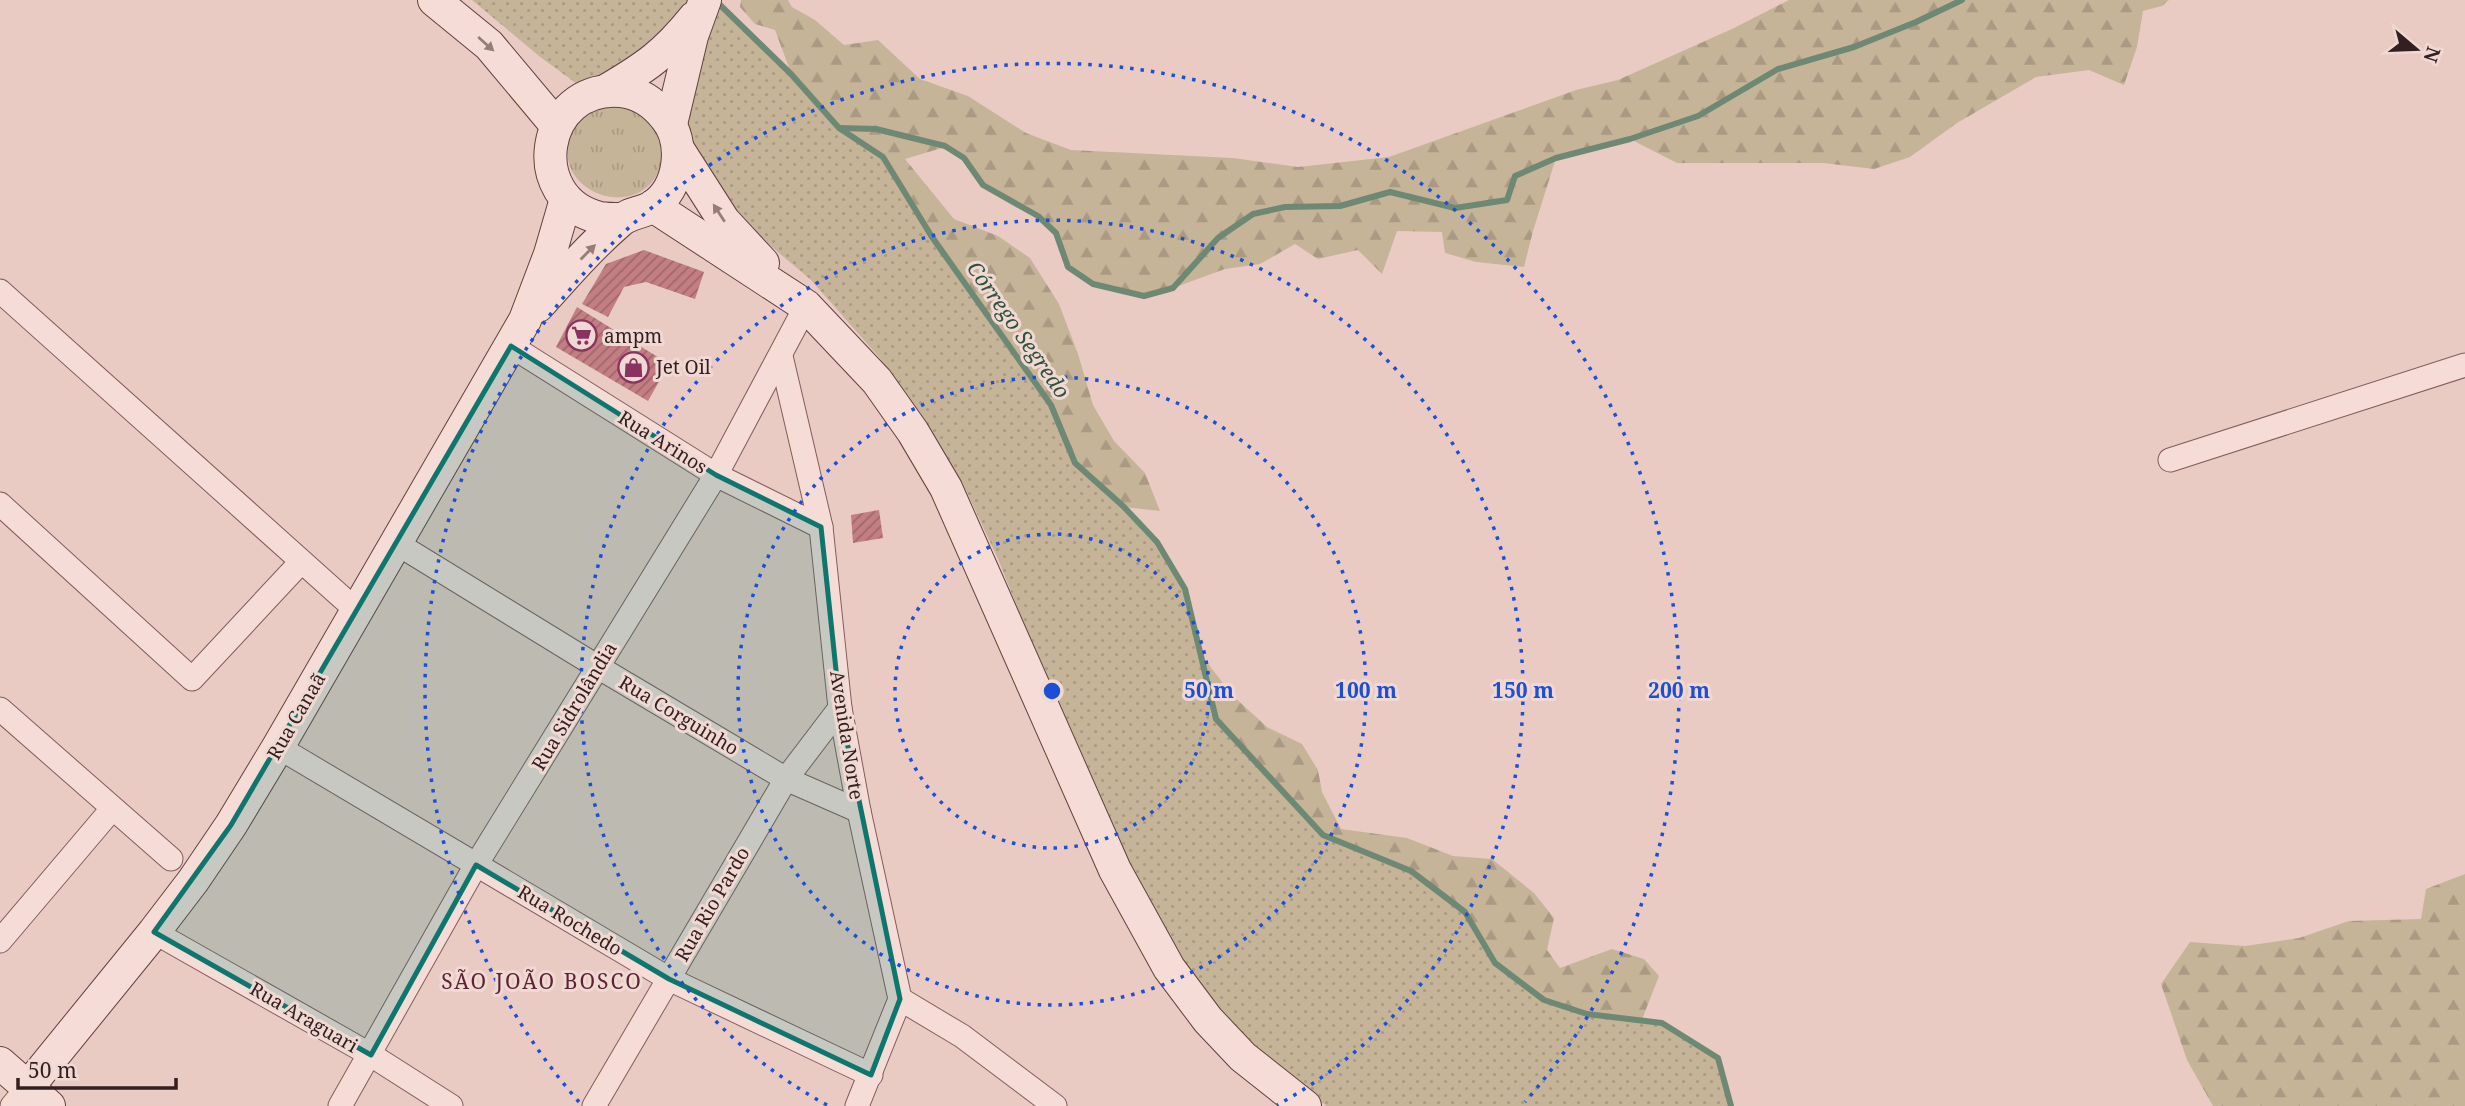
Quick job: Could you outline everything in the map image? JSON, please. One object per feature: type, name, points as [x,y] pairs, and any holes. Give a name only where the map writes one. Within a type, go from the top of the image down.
[{"type":"main road","points":[[434,0],[489,45],[556,125]]},
{"type":"main road","points":[[704,3],[686,58],[675,137],[677,170],[668,190],[653,206],[621,219],[601,218],[582,211],[566,199],[556,183],[550,164],[550,144],[556,125],[565,111],[578,100],[607,90],[646,67],[668,48],[704,3]]},
{"type":"main road","points":[[607,90],[633,92],[655,104],[724,221],[877,382],[913,432],[946,488],[1115,870],[1169,968],[1208,1020],[1243,1057],[1305,1106]]},
{"type":"main road","name":"Rua Canaã","points":[[30,1100],[231,825],[278,747],[518,333],[550,254],[566,199]]},
{"type":"main road","points":[[653,206],[802,303]]},
{"type":"main road","name":"Rua Canaã","points":[[518,333],[621,219]]},
{"type":"main road","points":[[0,1063],[30,1100]]},
{"type":"street","points":[[0,292],[356,610]]},
{"type":"street","name":"Rua Sidrolândia","points":[[340,1106],[477,866],[716,475],[781,356],[802,303]]},
{"type":"street","name":"Rua Arinos","points":[[518,333],[716,475],[821,527]]},
{"type":"street","name":"Avenida Norte","points":[[781,356],[821,527],[840,708],[859,811],[900,999]]},
{"type":"street","points":[[2170,460],[2465,365]]},
{"type":"street","points":[[0,504],[192,679],[301,562]]},
{"type":"street","name":"Rua Corguinho","points":[[396,544],[786,779],[859,811]]},
{"type":"street","name":"Rua Rio Pardo","points":[[594,1106],[786,779],[840,708]]},
{"type":"street","points":[[0,709],[171,859]]},
{"type":"street","name":"Rua Rochedo","points":[[278,747],[668,979],[871,1075]]},
{"type":"street","points":[[4,927],[112,809]]},
{"type":"street","name":"Rua Araguari","points":[[154,932],[371,1055],[451,1106]]},
{"type":"street","points":[[857,1106],[900,999],[961,1036],[1050,1104]]},
{"type":"highlighted area","points":[[511,346],[716,475],[821,527],[840,708],[900,999],[871,1075],[669,979],[476,865],[371,1055],[154,932],[231,825]]},
{"type":"green space","points":[[472,0],[694,0],[677,32],[581,87]]},
{"type":"green space","points":[[713,0],[791,74],[839,128],[883,157],[932,238],[1051,405],[1075,463],[1123,506],[1157,542],[1185,589],[1216,719],[1323,835],[1411,871],[1465,912],[1495,963],[1544,1000],[1587,1014],[1662,1023],[1718,1058],[1731,1106],[1327,1106],[1306,1092],[1218,1012],[1190,974],[1154,915],[1052,695],[998,559],[963,484],[930,427],[878,356],[811,280],[766,242],[734,220],[696,153],[688,127],[688,99]]},
{"type":"green space","points":[[741,0],[788,0],[792,7],[815,20],[844,45],[878,40],[920,79],[968,96],[1026,133],[1071,150],[1233,158],[1298,167],[1389,157],[1576,90],[1618,80],[1789,0],[2169,0],[2162,6],[2143,11],[2137,47],[2124,85],[2089,70],[2036,77],[1957,123],[1910,157],[1874,169],[1823,163],[1677,163],[1630,139],[1556,158],[1524,267],[1476,262],[1445,253],[1442,232],[1397,231],[1382,274],[1358,250],[1318,259],[1295,244],[1260,264],[1225,269],[1144,296],[1093,284],[1068,267],[1056,233],[1038,216],[983,185],[964,158],[945,147],[905,159],[954,219],[998,236],[1030,258],[1059,304],[1093,405],[1114,441],[1145,473],[1160,511],[1124,507],[1157,542],[1185,589],[1199,652],[1233,696],[1267,727],[1302,744],[1318,770],[1322,792],[1341,829],[1407,838],[1453,856],[1492,859],[1534,893],[1554,918],[1547,950],[1560,968],[1612,949],[1644,959],[1659,976],[1641,1022],[1662,1023],[1718,1058],[1731,1106],[1327,1106],[1181,889],[728,28],[791,73],[775,30],[755,24],[740,7]]},
{"type":"green space","points":[[631,105],[651,122],[660,135],[663,143],[662,161],[652,181],[637,193],[619,197],[601,195],[584,186],[572,172],[567,154],[572,132],[593,108]]},
{"type":"green space","points":[[2465,874],[2465,1106],[2213,1106],[2187,1060],[2161,984],[2190,942],[2245,946],[2299,938],[2349,921],[2421,919],[2426,889]]},
{"type":"building","points":[[644,250],[704,272],[695,299],[646,282],[624,287],[608,317],[582,304],[606,264]]},
{"type":"building","points":[[577,307],[669,364],[648,401],[556,347]]},
{"type":"building","points":[[879,510],[883,538],[853,543],[851,515]]},
{"type":"waterway","name":"Córrego Segredo","points":[[715,0],[791,74],[839,128],[883,157],[932,237],[1051,405],[1075,463],[1123,506],[1157,542],[1185,589],[1216,719],[1323,835],[1411,871],[1465,912],[1495,963],[1544,1000],[1587,1014],[1662,1023],[1718,1058],[1731,1106]]},
{"type":"waterway","points":[[840,128],[876,129],[945,146],[964,158],[983,185],[1038,216],[1056,233],[1068,267],[1093,284],[1144,296],[1173,288],[1218,238],[1253,214],[1285,207],[1340,206],[1390,192],[1455,208],[1507,200],[1515,176],[1556,158],[1630,139],[1698,116],[1778,69],[1854,47],[1962,0]]},
{"type":"place","name":"ampm","points":[[581,336]]},
{"type":"place","name":"Jet Oil","points":[[633,367]]},
{"type":"district","name":"SÃO JOÃO BOSCO","points":[[542,982]]}]
